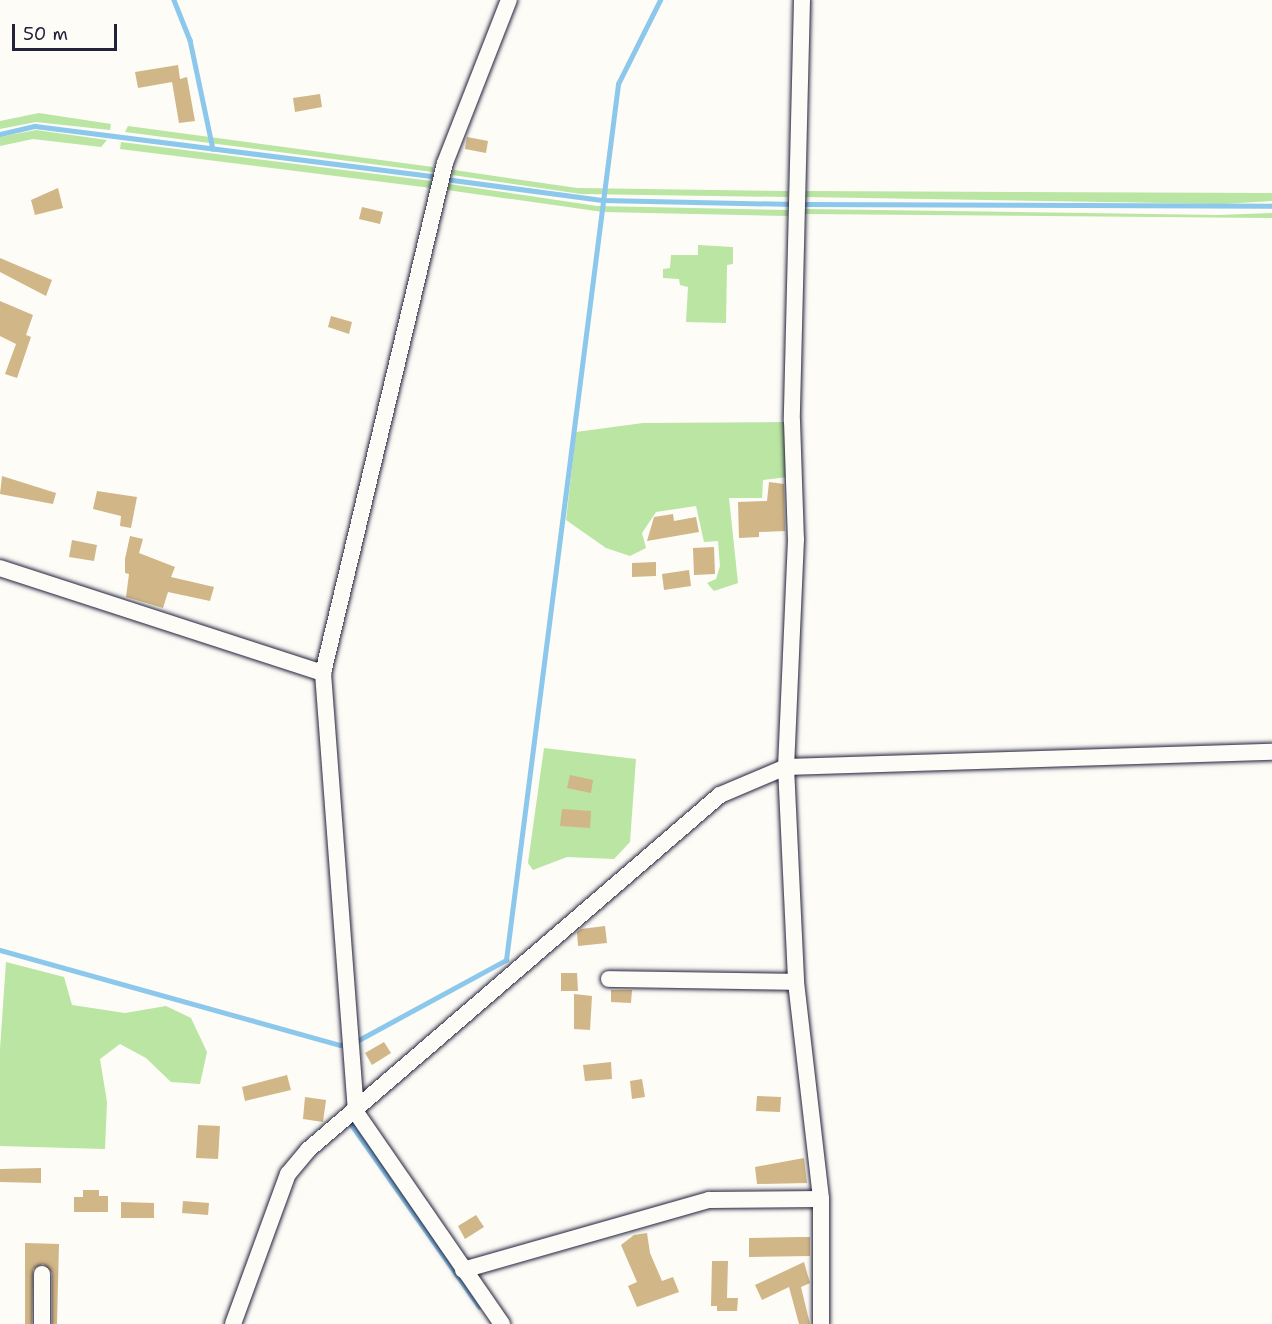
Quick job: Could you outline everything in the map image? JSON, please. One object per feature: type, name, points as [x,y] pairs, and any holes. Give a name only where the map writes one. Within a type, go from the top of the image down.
[{"type":"street","points":[[502,1324],[356,1112],[323,673],[445,163],[509,0]]},
{"type":"street","points":[[802,0],[799,218],[792,421],[796,539],[786,767],[796,982],[820,1199],[821,1324]]},
{"type":"street","points":[[0,568],[323,673]]},
{"type":"street","points":[[233,1324],[288,1174],[308,1150],[356,1112],[411,1058],[720,795],[786,767],[1272,752]]},
{"type":"street","points":[[609,979],[796,982]]},
{"type":"street","points":[[464,1270],[709,1200],[820,1199]]},
{"type":"street","points":[[42,1274],[42,1324]]},
{"type":"green space","points":[[39,113],[111,124],[110,130],[36,122],[0,129],[0,121]]},
{"type":"green space","points":[[128,126],[433,167],[433,172],[125,132]]},
{"type":"green space","points":[[36,130],[107,140],[101,147],[33,139],[0,146],[0,137]]},
{"type":"green space","points":[[121,142],[432,181],[431,188],[120,149]]},
{"type":"green space","points":[[454,170],[577,188],[788,191],[788,197],[581,194],[452,175]]},
{"type":"green space","points":[[449,184],[597,206],[788,210],[788,216],[603,212],[447,190]]},
{"type":"green space","points":[[806,191],[1272,193],[1272,201],[1223,204],[804,197]]},
{"type":"green space","points":[[805,209],[1219,215],[1272,213],[1272,218],[805,214]]},
{"type":"green space","points":[[698,245],[733,247],[733,264],[727,265],[726,323],[686,322],[688,287],[680,285],[679,279],[663,278],[663,269],[670,268],[671,255],[698,255]]},
{"type":"green space","points":[[785,422],[788,477],[763,480],[762,498],[729,498],[738,583],[714,591],[707,583],[716,579],[720,566],[718,541],[704,542],[696,506],[656,512],[642,533],[646,548],[630,556],[606,548],[566,520],[576,432],[643,423]]},
{"type":"green space","points":[[544,748],[636,759],[630,842],[614,859],[567,857],[533,870],[528,863]]},
{"type":"green space","points":[[6,962],[64,977],[72,1005],[125,1013],[166,1006],[191,1018],[207,1052],[200,1084],[171,1082],[146,1058],[120,1044],[100,1059],[107,1102],[105,1149],[0,1146],[0,1049]]},
{"type":"building","points":[[178,65],[180,79],[187,77],[195,121],[179,123],[172,82],[138,88],[135,72]]},
{"type":"building","points":[[320,94],[322,107],[295,112],[293,98]]},
{"type":"building","points":[[467,137],[488,141],[486,153],[465,149]]},
{"type":"building","points":[[58,188],[63,208],[35,215],[31,200]]},
{"type":"building","points":[[362,207],[383,212],[380,224],[359,219]]},
{"type":"building","points":[[0,258],[52,280],[46,296],[0,272]]},
{"type":"building","points":[[0,301],[33,315],[26,335],[31,337],[17,378],[5,374],[16,344],[0,336]]},
{"type":"building","points":[[331,316],[352,322],[349,334],[328,327]]},
{"type":"building","points":[[2,476],[56,493],[53,504],[0,494]]},
{"type":"building","points":[[769,482],[784,484],[785,531],[759,532],[759,537],[739,538],[738,502],[767,501]]},
{"type":"building","points":[[97,491],[137,497],[131,528],[120,526],[121,516],[93,509]]},
{"type":"building","points":[[673,514],[674,521],[696,517],[699,532],[647,541],[654,517]]},
{"type":"building","points":[[130,536],[143,539],[139,553],[175,567],[171,577],[214,587],[210,601],[168,592],[163,608],[126,597],[129,574],[125,573],[125,559]]},
{"type":"building","points":[[72,540],[97,545],[94,561],[69,557]]},
{"type":"building","points":[[714,547],[715,574],[694,575],[693,548]]},
{"type":"building","points":[[656,562],[656,576],[632,577],[632,563]]},
{"type":"building","points":[[689,570],[691,586],[664,590],[662,574]]},
{"type":"building","points":[[570,775],[593,780],[591,793],[567,788]]},
{"type":"building","points":[[562,809],[591,811],[590,828],[560,826]]},
{"type":"building","points":[[605,926],[607,943],[578,946],[577,932],[581,929]]},
{"type":"building","points":[[561,973],[577,973],[578,991],[561,991]]},
{"type":"building","points":[[611,990],[632,990],[631,1003],[611,1002]]},
{"type":"building","points":[[574,994],[592,996],[590,1030],[574,1029]]},
{"type":"building","points":[[384,1042],[391,1053],[372,1065],[365,1053]]},
{"type":"building","points":[[611,1062],[612,1079],[585,1081],[583,1065]]},
{"type":"building","points":[[287,1075],[291,1090],[245,1101],[242,1087]]},
{"type":"building","points":[[642,1079],[645,1097],[632,1099],[630,1081]]},
{"type":"building","points":[[757,1096],[781,1097],[780,1112],[756,1111]]},
{"type":"building","points":[[305,1097],[326,1100],[323,1122],[303,1119]]},
{"type":"building","points":[[198,1125],[220,1126],[218,1159],[196,1158]]},
{"type":"building","points":[[804,1158],[807,1183],[757,1184],[755,1167]]},
{"type":"building","points":[[41,1168],[41,1183],[0,1182],[0,1169]]},
{"type":"building","points":[[83,1190],[99,1190],[99,1196],[108,1196],[108,1212],[74,1212],[74,1197],[83,1197]]},
{"type":"building","points":[[183,1201],[209,1203],[208,1215],[182,1213]]},
{"type":"building","points":[[121,1202],[154,1203],[154,1218],[121,1218]]},
{"type":"building","points":[[476,1215],[484,1227],[465,1239],[458,1226]]},
{"type":"building","points":[[647,1233],[650,1253],[662,1281],[673,1277],[679,1292],[637,1307],[628,1286],[637,1282],[621,1245],[634,1235]]},
{"type":"building","points":[[810,1237],[810,1256],[749,1257],[749,1238]]},
{"type":"building","points":[[25,1243],[59,1244],[57,1324],[52,1324],[52,1273],[43,1264],[33,1269],[32,1324],[25,1324]]},
{"type":"building","points":[[712,1261],[728,1261],[727,1298],[738,1298],[737,1311],[717,1311],[717,1306],[711,1306]]},
{"type":"building","points":[[804,1262],[810,1283],[801,1287],[810,1324],[799,1324],[789,1287],[762,1300],[755,1285]]},
{"type":"waterway","points":[[174,0],[190,40],[213,149]]},
{"type":"waterway","points":[[355,1042],[506,960],[618,84],[660,0]]},
{"type":"waterway","points":[[0,134],[35,126],[437,177]]},
{"type":"waterway","points":[[445,179],[602,200],[792,204]]},
{"type":"waterway","points":[[801,204],[1272,206]]},
{"type":"waterway","points":[[0,950],[340,1045],[347,1043]]},
{"type":"waterway","points":[[351,1124],[479,1306]]}]
